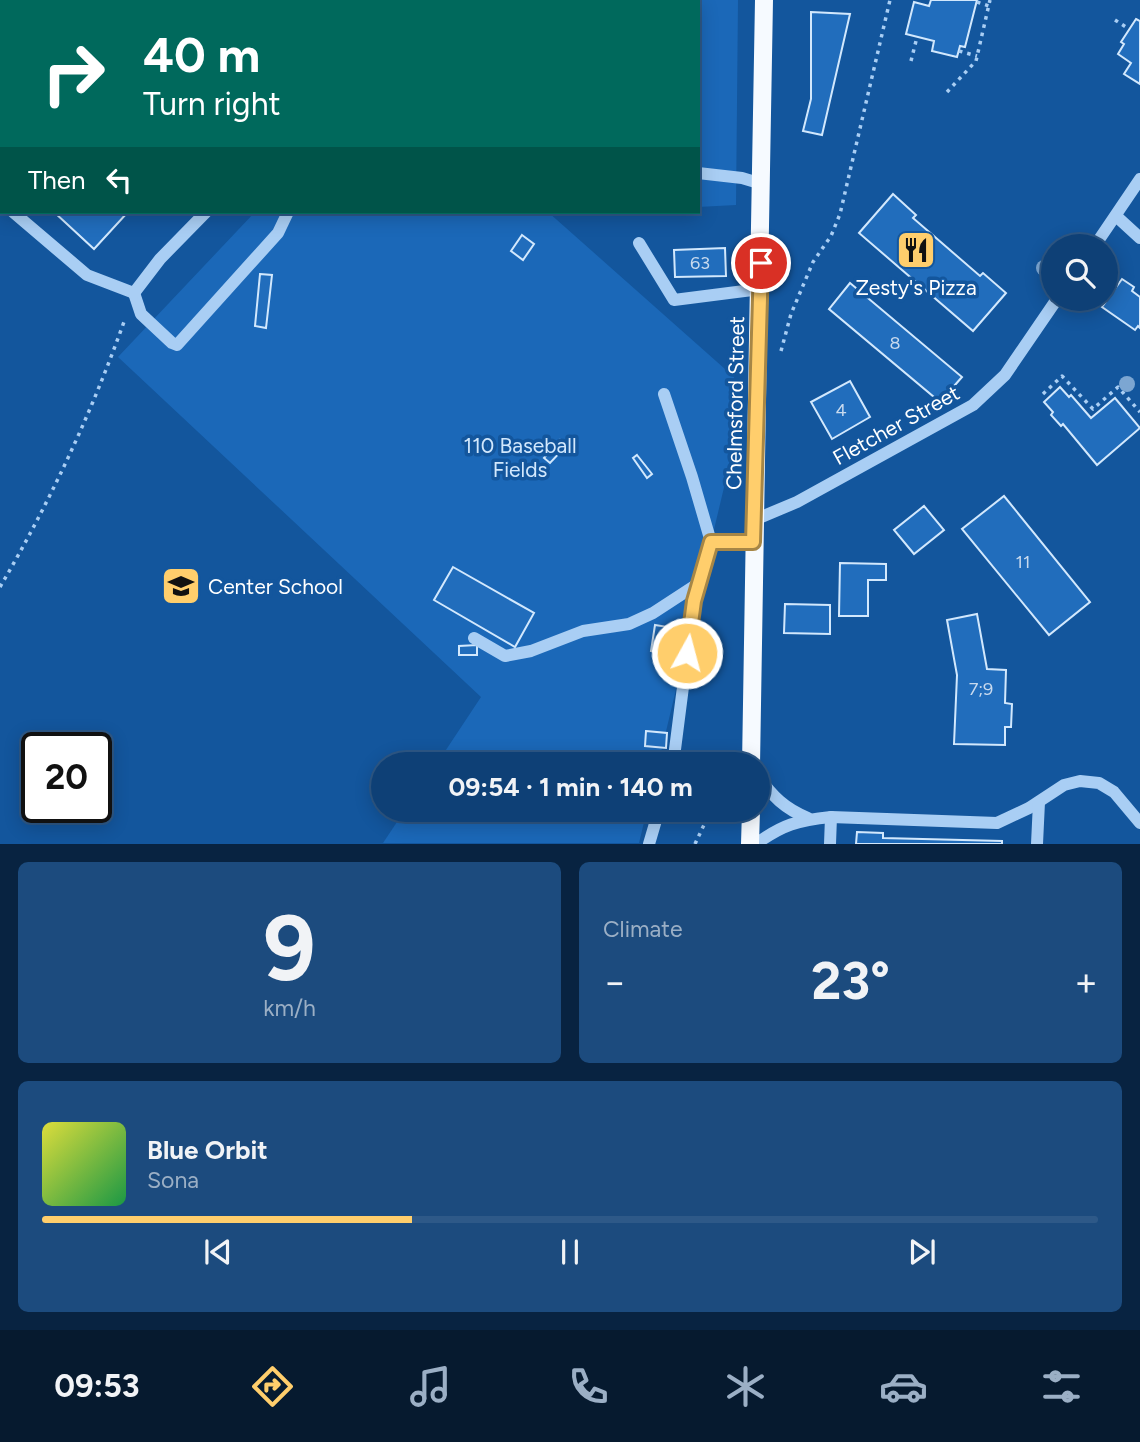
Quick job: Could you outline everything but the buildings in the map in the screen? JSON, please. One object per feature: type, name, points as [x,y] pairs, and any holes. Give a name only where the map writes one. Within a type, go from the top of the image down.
[{"type":"main road","name":"Chelmsford Street","points":[[751,752],[764,0]]},
{"type":"main road","points":[[750,844],[751,822]]},
{"type":"street","points":[[700,173],[742,178],[762,184]]},
{"type":"street","points":[[1103,234],[1140,179]]},
{"type":"street","points":[[15,214],[87,275],[134,293],[141,313],[177,345],[278,233],[287,214]]},
{"type":"street","points":[[134,293],[160,259],[204,214]]},
{"type":"street","points":[[1116,216],[1140,238]]},
{"type":"street","points":[[639,243],[674,300],[760,289]]},
{"type":"street","name":"Fletcher Street","points":[[754,520],[797,502],[973,405],[1005,375],[1050,311]]},
{"type":"street","points":[[664,394],[711,542],[694,601],[675,752]]},
{"type":"street","points":[[711,542],[753,542]]},
{"type":"street","points":[[474,638],[505,656],[531,651],[583,632],[629,624],[653,613],[699,583]]},
{"type":"street","points":[[756,844],[789,824],[808,818],[997,823],[1039,802],[1064,785],[1080,781],[1099,783],[1114,792],[1140,823]]},
{"type":"street","points":[[770,791],[789,810],[808,818]]},
{"type":"street","points":[[1037,844],[1039,802]]},
{"type":"street","points":[[830,844],[831,817]]},
{"type":"street","points":[[649,844],[655,822]]},
{"type":"path","points":[[781,351],[791,314],[813,262],[831,236],[840,214],[890,0]]},
{"type":"path","points":[[947,92],[976,61],[990,3],[976,2]]},
{"type":"path","points":[[1115,20],[1129,29]]},
{"type":"path","points":[[911,61],[917,37]]},
{"type":"path","points":[[959,51],[977,57]]},
{"type":"path","points":[[0,587],[26,543],[96,396],[134,293]]},
{"type":"path","points":[[1043,394],[1062,376],[1093,410],[1118,387],[1140,412]]},
{"type":"path","points":[[695,844],[705,822]]},
{"type":"green space","points":[[700,0],[738,0],[736,205],[700,207]]},
{"type":"green space","name":"110 Baseball Fields","points":[[253,214],[550,214],[734,377],[731,458],[661,752],[445,752],[481,697],[118,357]]},
{"type":"green space","points":[[397,822],[644,822],[639,843],[383,843]]},
{"type":"place","name":"Zesty's Pizza","points":[[916,250]]},
{"type":"place","name":"Center School","points":[[181,586]]},
{"type":"route","points":[[687,653],[694,601],[711,542],[753,542],[757,482],[761,263]]}]
